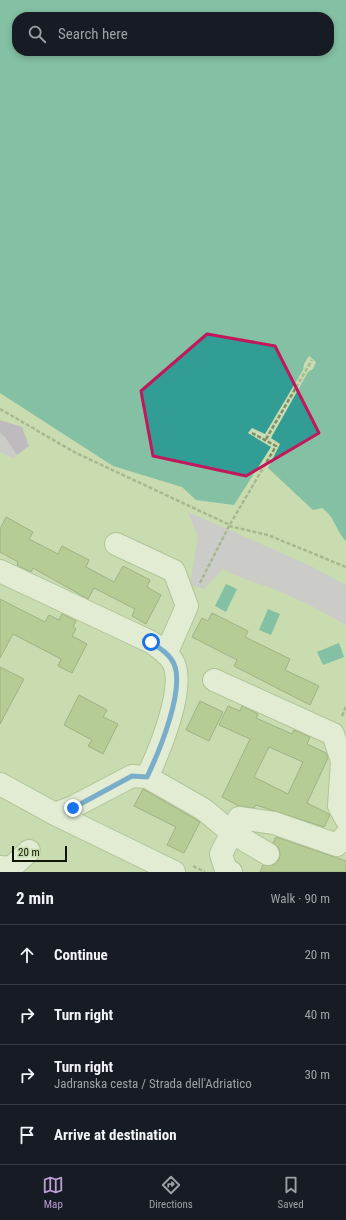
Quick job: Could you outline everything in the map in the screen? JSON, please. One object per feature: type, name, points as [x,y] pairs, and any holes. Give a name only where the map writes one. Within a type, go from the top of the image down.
[{"type":"main road","points":[[116,544],[174,571],[187,606],[166,654]]},
{"type":"main road","points":[[0,571],[151,642],[166,654],[174,663],[176,677],[175,700],[152,780]]},
{"type":"main road","points":[[214,680],[333,734],[344,762],[339,806],[346,819]]},
{"type":"main road","points":[[55,814],[73,808],[132,776],[152,780],[203,810],[231,832],[268,854]]},
{"type":"main road","points":[[0,784],[55,814],[174,872]]},
{"type":"main road","points":[[231,872],[226,870],[221,854],[239,818],[274,823],[337,845],[346,835]]},
{"type":"main road","points":[[0,867],[11,868],[29,851]]},
{"type":"path","points":[[266,439],[312,360]]},
{"type":"path","points":[[0,409],[76,453],[230,526],[268,535],[346,567]]},
{"type":"path","points":[[199,586],[230,526],[276,446],[252,432]]},
{"type":"highlighted area","points":[[207,334],[275,346],[319,433],[246,476],[153,456],[141,391]]},
{"type":"shaded area","points":[[0,420],[22,427],[29,446],[17,455],[5,437],[0,433]]},
{"type":"shaded area","points":[[0,433],[5,437],[17,455],[14,459],[0,452]]},
{"type":"shaded area","points":[[188,512],[309,565],[346,585],[346,625],[290,596],[223,569],[204,589],[190,585],[198,537]]},
{"type":"water","points":[[0,0],[346,0],[346,541],[327,512],[322,508],[313,510],[268,468],[280,444],[271,438],[308,372],[313,369],[316,362],[309,356],[304,364],[303,370],[265,434],[252,428],[248,433],[271,447],[234,505],[196,500],[182,487],[113,466],[0,393]]},
{"type":"water","points":[[226,584],[237,589],[226,612],[215,606]]},
{"type":"water","points":[[268,609],[280,614],[271,635],[259,630]]},
{"type":"water","points":[[339,643],[344,657],[323,665],[317,652]]},
{"type":"building","points":[[6,517],[33,532],[29,539],[58,554],[62,546],[89,560],[86,567],[114,582],[123,566],[150,580],[147,587],[161,595],[146,624],[132,616],[135,609],[94,588],[88,599],[33,568],[31,572],[17,565],[18,562],[0,552],[0,529]]},
{"type":"building","points":[[0,599],[45,622],[49,615],[59,620],[62,614],[76,621],[73,627],[76,629],[72,636],[87,644],[72,673],[58,666],[61,659],[13,634],[0,658]]},
{"type":"building","points":[[212,613],[248,631],[245,637],[290,659],[285,670],[319,686],[310,705],[234,666],[237,660],[192,637],[202,618],[208,621]]},
{"type":"building","points":[[0,667],[24,679],[0,724]]},
{"type":"building","points":[[79,695],[107,710],[103,717],[118,724],[103,754],[88,746],[92,740],[64,725]]},
{"type":"building","points":[[200,701],[223,712],[209,741],[186,730]]},
{"type":"building","points":[[228,706],[240,711],[242,706],[258,714],[256,718],[292,734],[294,730],[310,737],[307,744],[326,753],[328,758],[307,803],[330,815],[324,827],[256,805],[254,808],[239,806],[222,797],[250,739],[219,725]],"holes":[[[269,747],[303,762],[288,794],[254,777]]]},
{"type":"building","points":[[143,789],[200,822],[184,853],[167,845],[176,827],[134,806]]},
{"type":"building","points":[[276,837],[346,861],[346,872],[260,872],[263,865],[274,865],[279,860],[279,848],[273,843]]},
{"type":"route","points":[[73,808],[132,776],[147,777],[159,752],[175,700],[176,677],[174,663],[166,654],[151,642]]}]
